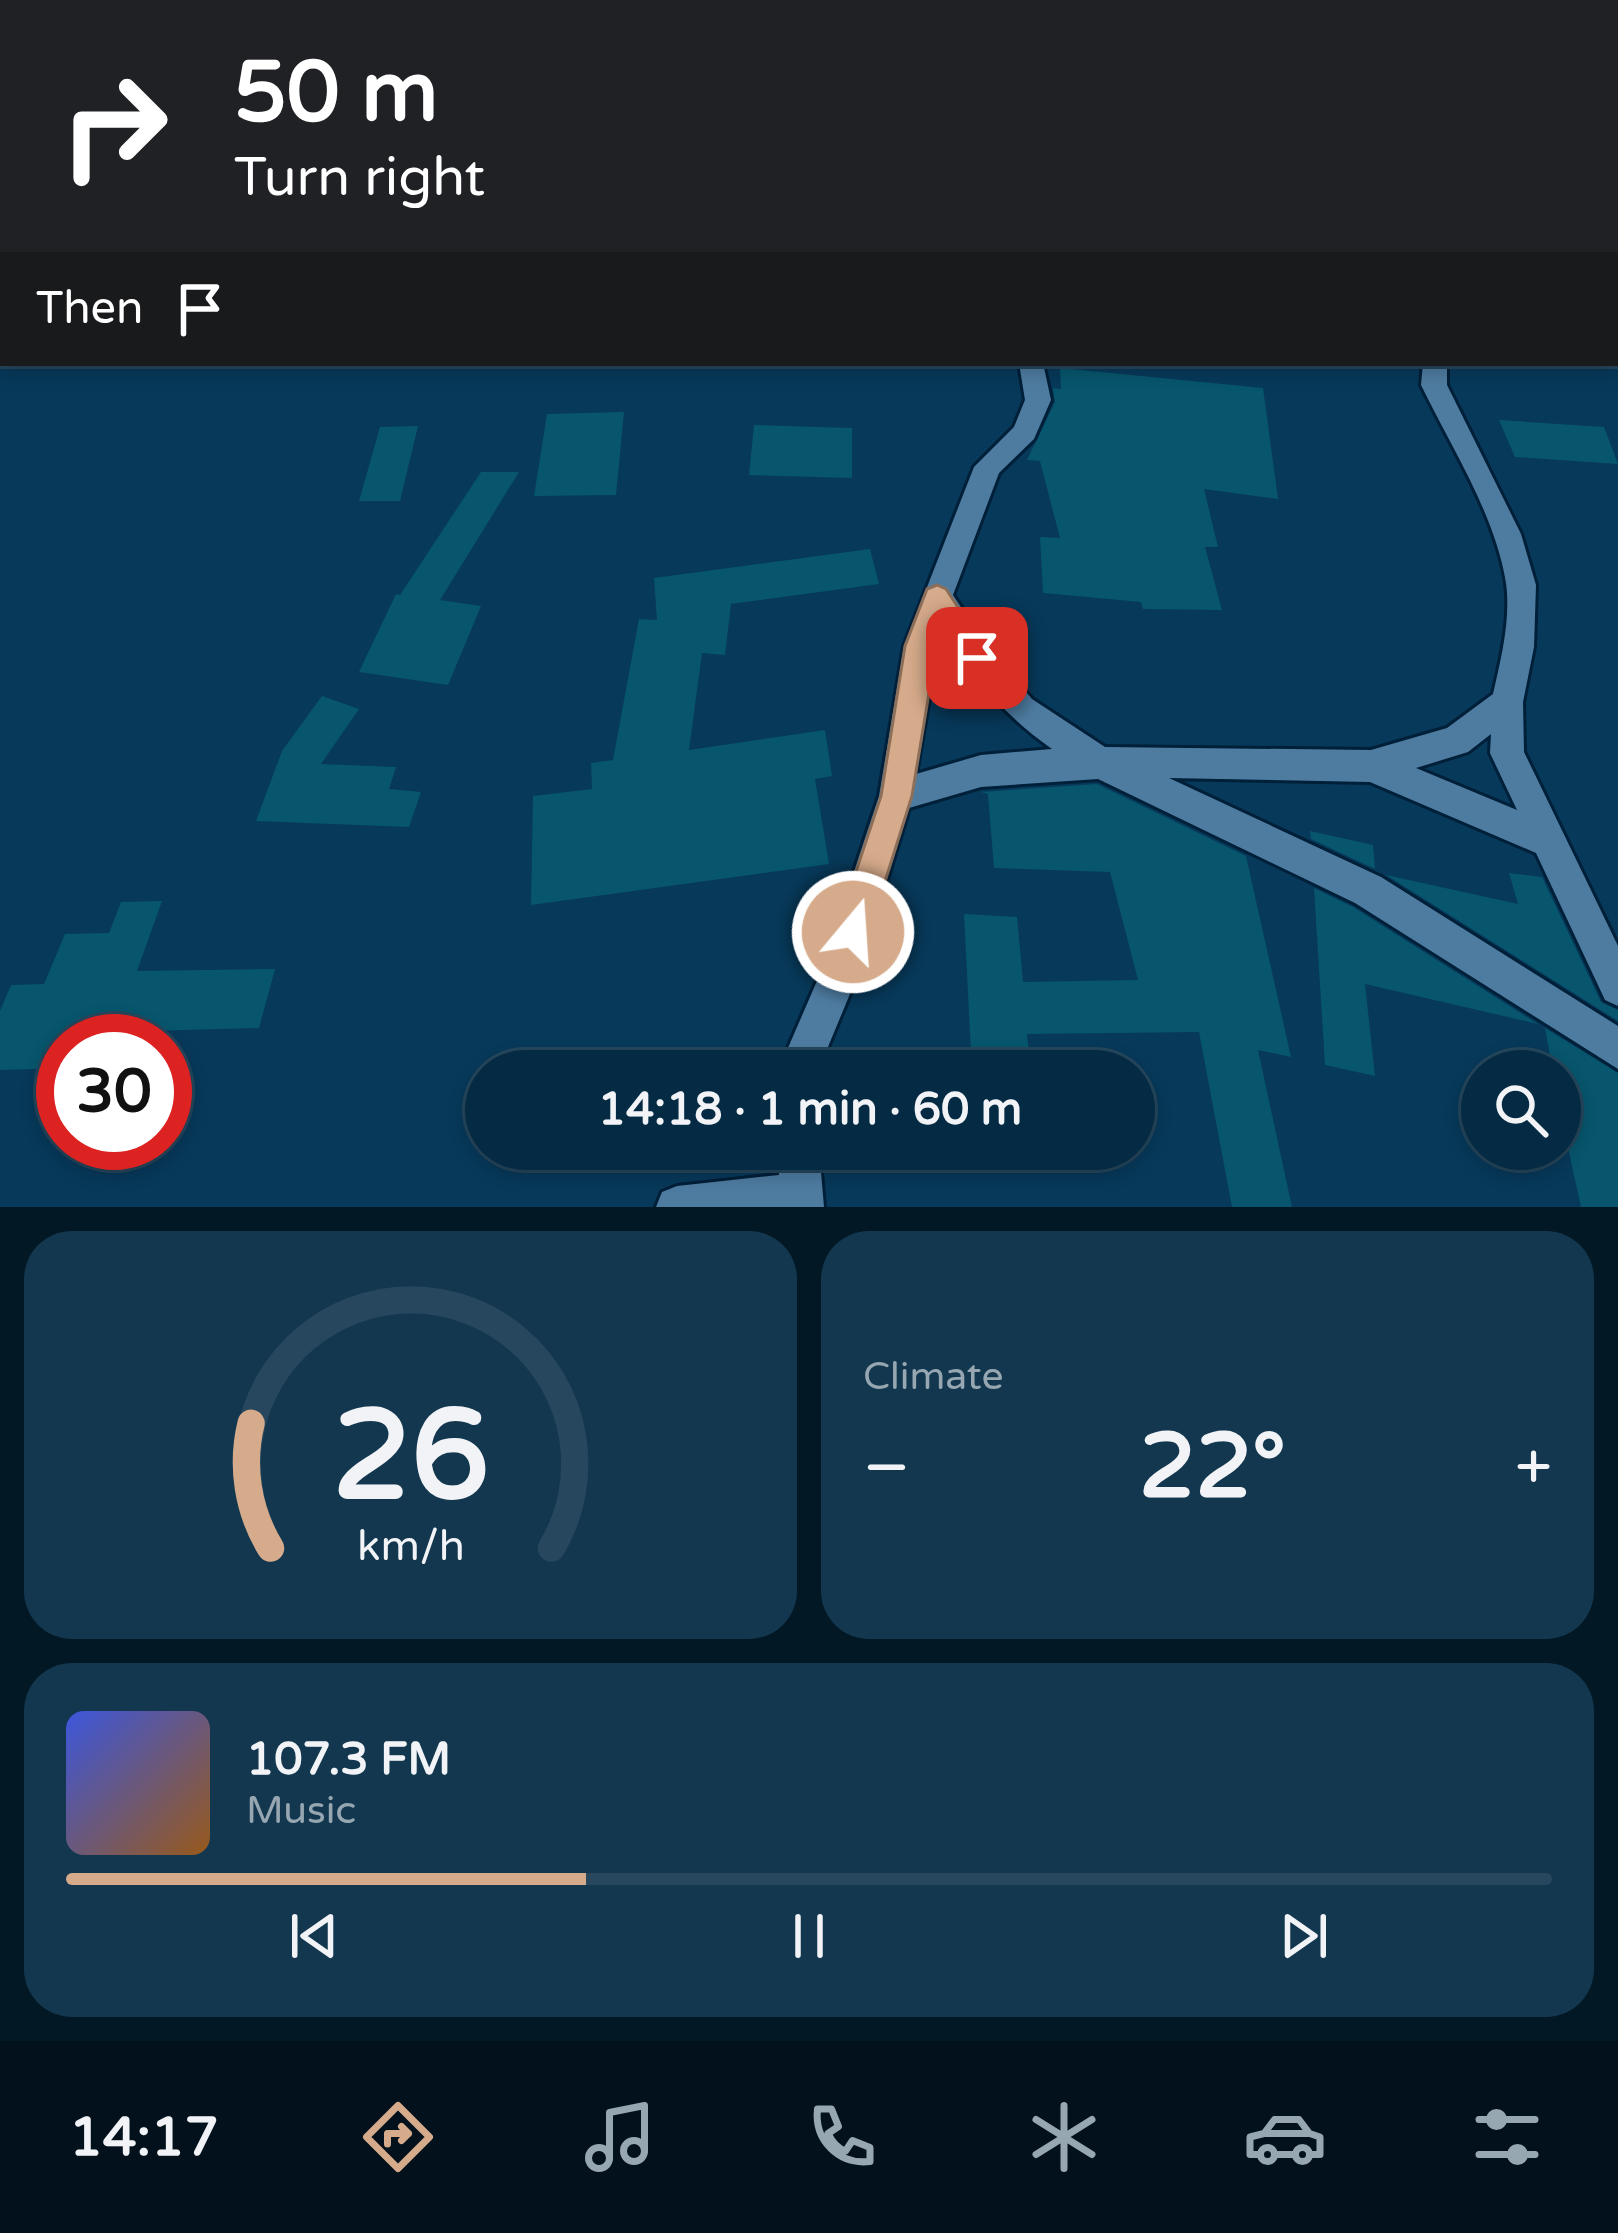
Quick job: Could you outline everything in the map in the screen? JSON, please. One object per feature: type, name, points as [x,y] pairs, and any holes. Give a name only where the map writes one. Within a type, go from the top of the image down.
[{"type":"street","points":[[807,1050],[838,977],[896,796],[920,646],[988,467],[1025,432],[1038,400],[1031,366]]},
{"type":"street","points":[[1436,366],[1434,385],[1507,534],[1521,585],[1519,647],[1507,702],[1507,753],[1618,987]]},
{"type":"street","points":[[937,597],[977,658],[1022,709],[1100,763],[1368,890],[1618,1049]]},
{"type":"street","points":[[1371,766],[1456,741],[1507,702]]},
{"type":"street","points":[[896,796],[982,771],[1100,763],[1316,762],[1371,766],[1544,839]]},
{"type":"street","points":[[677,1207],[801,1201],[800,1170]]},
{"type":"building","points":[[1060,368],[1263,388],[1278,499],[1204,489],[1218,547],[1205,547],[1222,610],[1143,609],[1141,602],[1043,593],[1040,537],[1060,538],[1040,461],[1027,460],[1055,402],[1053,388],[1061,389]]},
{"type":"building","points":[[624,412],[616,495],[534,496],[547,414]]},
{"type":"building","points":[[1499,420],[1604,427],[1618,464],[1515,457]]},
{"type":"building","points":[[754,425],[852,428],[852,478],[749,475]]},
{"type":"building","points":[[418,426],[400,501],[359,501],[380,427]]},
{"type":"building","points":[[481,472],[519,472],[440,600],[481,606],[448,685],[359,672],[396,594],[400,595]]},
{"type":"building","points":[[870,549],[879,584],[731,604],[725,655],[702,653],[689,750],[825,730],[832,776],[815,779],[829,864],[531,905],[533,796],[592,789],[591,763],[613,760],[639,619],[657,620],[654,578]]},
{"type":"building","points":[[322,696],[359,709],[321,764],[396,767],[389,789],[421,792],[409,827],[256,821],[282,751]]},
{"type":"building","points":[[1097,784],[1246,856],[1291,1057],[1258,1050],[1292,1207],[1232,1207],[1199,1032],[1027,1034],[1029,1050],[971,1050],[964,914],[1017,917],[1023,982],[1138,980],[1110,872],[994,868],[988,794],[981,792]]},
{"type":"building","points":[[1310,831],[1373,845],[1375,869],[1311,839]]},
{"type":"building","points":[[1509,873],[1542,877],[1601,1002],[1618,1010],[1618,1021],[1386,875],[1518,904]]},
{"type":"building","points":[[1314,888],[1353,907],[1538,1024],[1365,984],[1375,1076],[1325,1065]]},
{"type":"building","points":[[162,901],[137,971],[275,969],[259,1028],[192,1030],[192,1014],[36,1014],[36,1069],[0,1070],[0,1011],[11,985],[44,984],[65,934],[109,933],[121,902]]},
{"type":"building","points":[[1545,1028],[1581,1050],[1549,1050]]},
{"type":"building","points":[[1581,1050],[1618,1073],[1618,1207],[1581,1207],[1573,1170],[1581,1170]]},
{"type":"route","points":[[853,932],[896,796],[920,646],[937,597],[977,658]]}]
